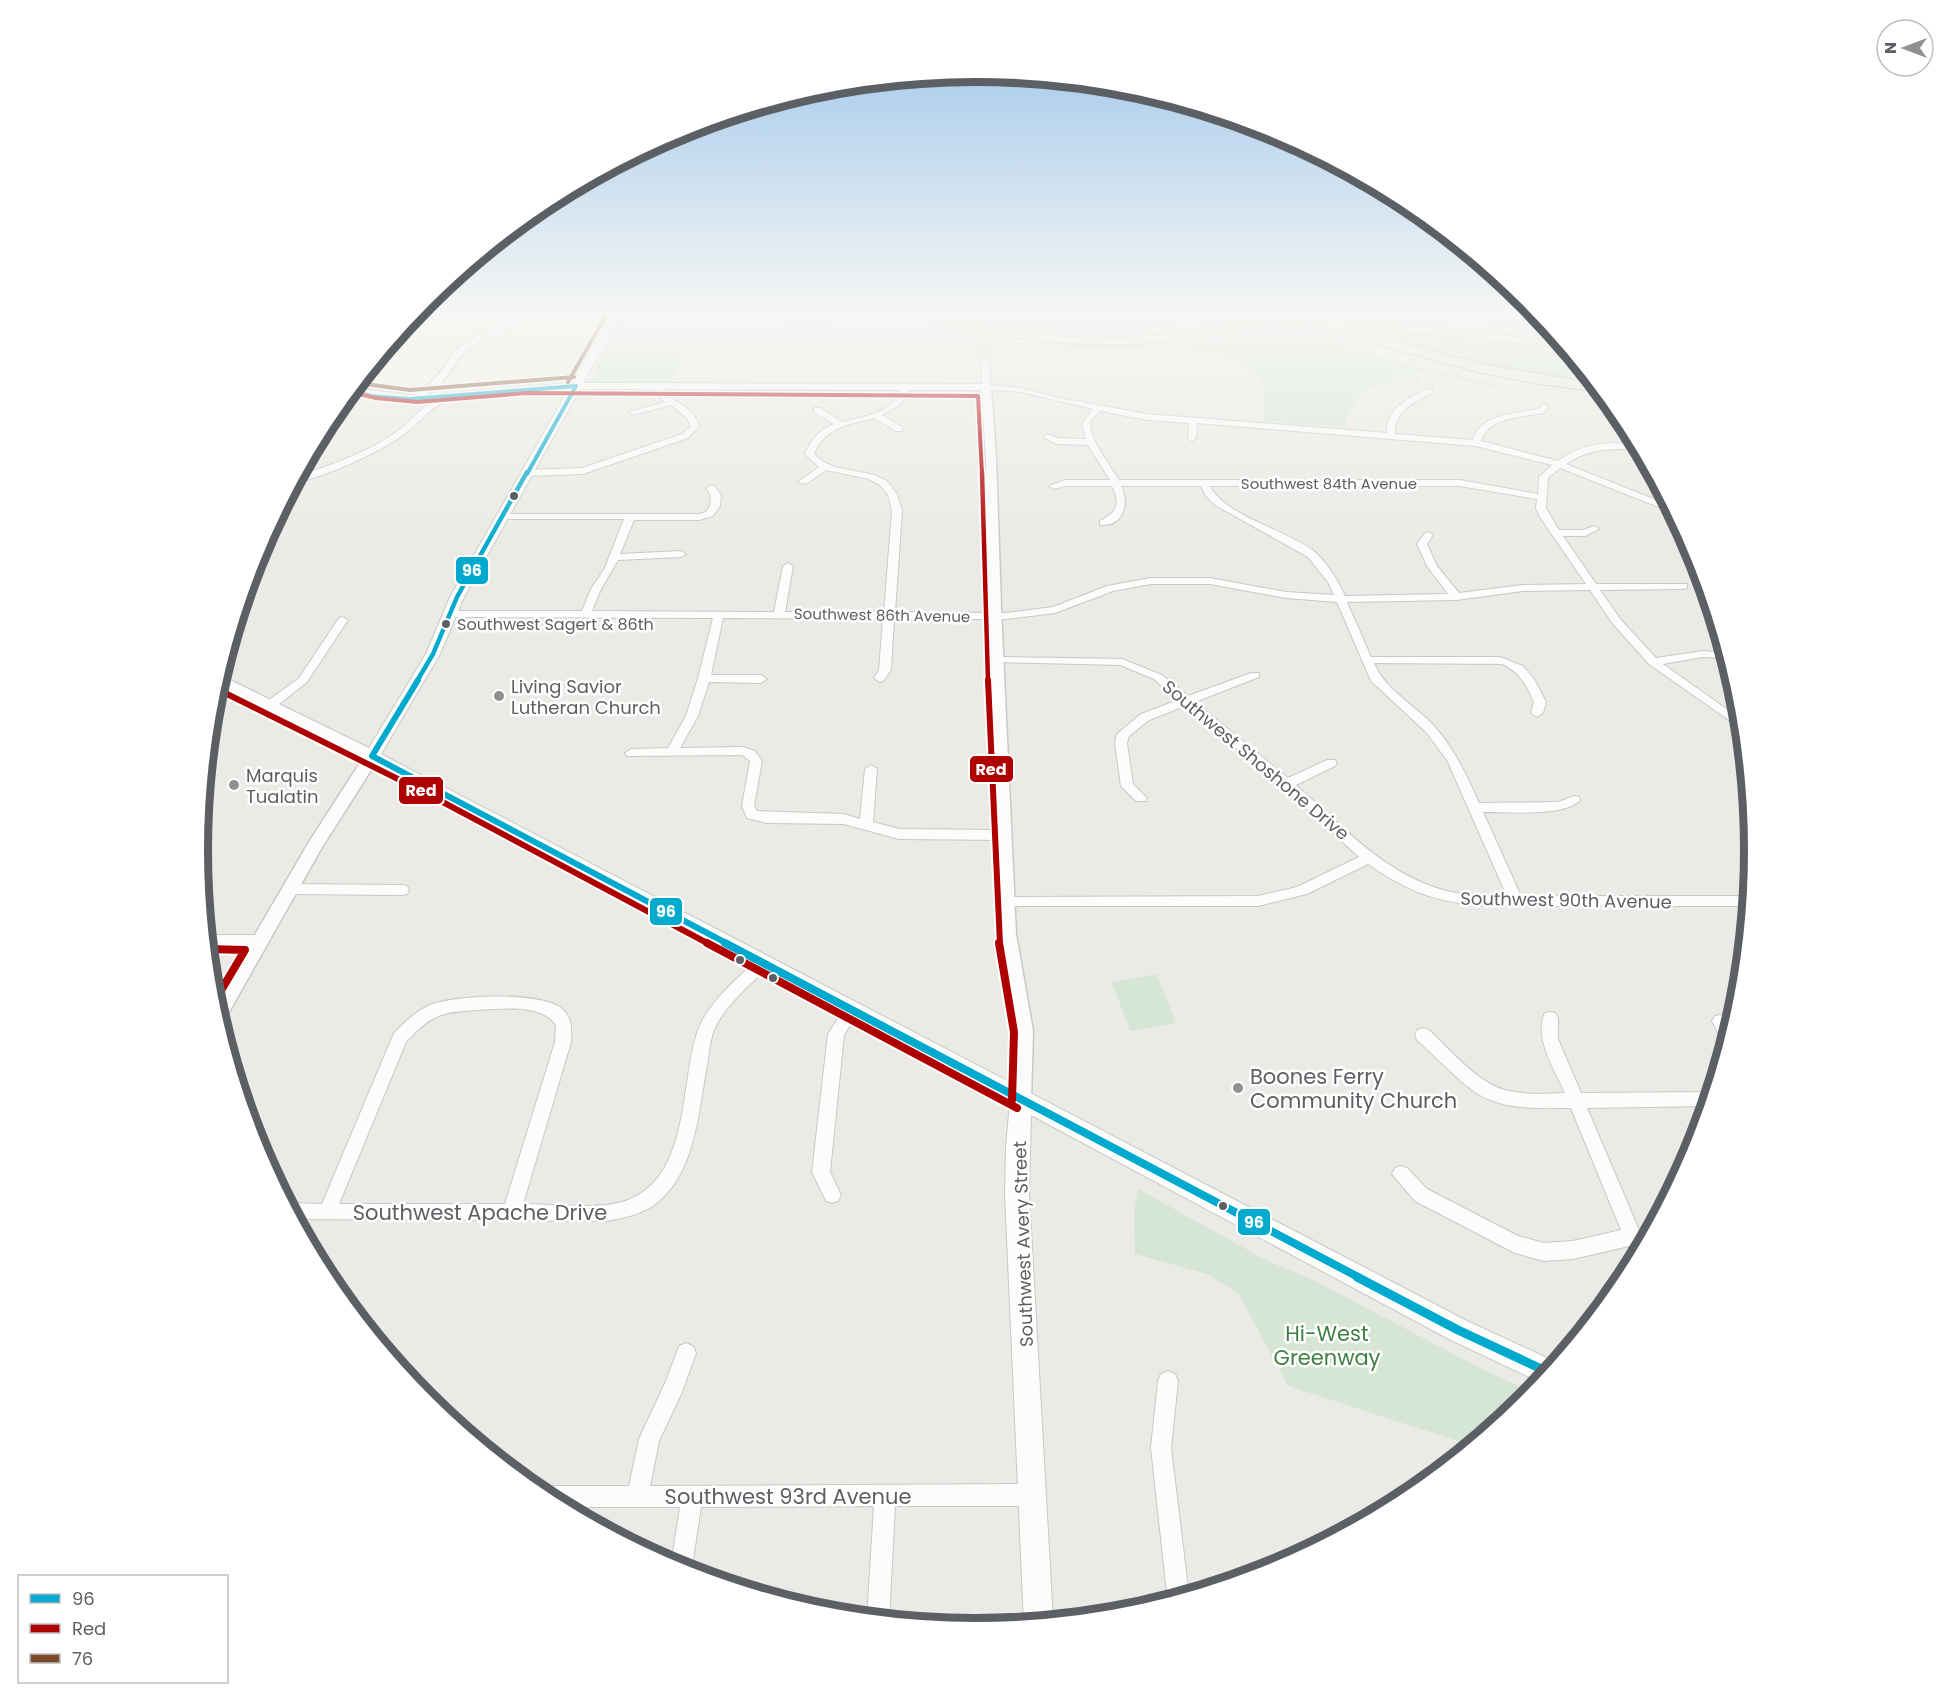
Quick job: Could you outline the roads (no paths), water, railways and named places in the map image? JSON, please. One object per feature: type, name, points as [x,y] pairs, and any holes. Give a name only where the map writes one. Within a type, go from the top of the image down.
[{"type":"main road","points":[[372,756],[433,654],[449,614],[574,389]]},
{"type":"main road","points":[[226,687],[372,756],[1458,1330],[1543,1370]]},
{"type":"main road","name":"Southwest Avery Street","points":[[1021,1100],[1017,1146],[1017,1193],[1038,1616]]},
{"type":"street","points":[[379,389],[436,396]]},
{"type":"street","points":[[306,477],[337,466],[380,446],[409,426],[439,389]]},
{"type":"street","points":[[360,393],[409,399],[485,389]]},
{"type":"street","points":[[527,473],[583,471],[642,449],[681,438],[694,429],[696,423],[690,414],[660,394],[661,389]]},
{"type":"street","points":[[880,678],[885,670],[897,511],[892,492],[884,483],[868,476],[824,467],[814,461],[809,454],[810,445],[817,437],[840,424],[875,415],[896,404],[902,399],[905,389]]},
{"type":"street","name":"Southwest Avery Street","points":[[986,389],[991,456],[994,616],[1006,902],[1009,950],[1023,1031],[1021,1100]]},
{"type":"street","points":[[1014,389],[1147,417],[1476,443],[1514,450],[1559,463],[1662,506]]},
{"type":"street","points":[[1391,436],[1389,426],[1396,412],[1429,391]]},
{"type":"street","points":[[633,412],[671,403]]},
{"type":"street","points":[[1476,443],[1480,431],[1490,424],[1541,411],[1544,406]]},
{"type":"street","points":[[1099,408],[1089,417],[1085,425],[1091,442],[1116,483],[1120,512],[1114,520],[1103,523]]},
{"type":"street","points":[[817,410],[840,424]]},
{"type":"street","points":[[875,415],[899,429]]},
{"type":"street","points":[[1192,438],[1193,420]]},
{"type":"street","points":[[1047,437],[1057,441],[1091,442]]},
{"type":"street","points":[[1630,447],[1597,447],[1576,453],[1559,463],[1544,477],[1541,508],[1617,622],[1653,662],[1733,719]]},
{"type":"street","points":[[803,482],[824,467]]},
{"type":"street","name":"Southwest 84th Avenue","points":[[1054,486],[1065,483],[1460,483],[1541,497]]},
{"type":"street","points":[[1204,483],[1209,494],[1218,503],[1312,555],[1333,581],[1375,679],[1443,743],[1453,759],[1516,901]]},
{"type":"street","points":[[502,516],[699,517],[710,514],[715,506],[716,495],[711,488]]},
{"type":"street","points":[[586,614],[596,589],[615,557],[630,517]]},
{"type":"street","points":[[1556,533],[1585,533],[1594,529]]},
{"type":"street","points":[[1428,535],[1422,544],[1426,558],[1438,577],[1456,597]]},
{"type":"street","points":[[615,557],[681,554]]},
{"type":"street","points":[[779,614],[788,566]]},
{"type":"street","name":"Southwest 86th Avenue","points":[[449,614],[1023,615],[1055,609],[1111,588],[1151,581],[1210,581],[1286,595],[1340,599],[1456,597],[1508,589],[1683,586]]},
{"type":"street","points":[[672,752],[692,716],[704,678],[719,614]]},
{"type":"street","points":[[269,706],[303,680],[343,621]]},
{"type":"street","points":[[1653,662],[1703,654],[1719,656]]},
{"type":"street","points":[[1366,660],[1496,659],[1512,662],[1522,669],[1540,702],[1537,713]]},
{"type":"street","name":"Southwest Shoshone Drive","points":[[996,660],[1122,662],[1158,677],[1287,784],[1369,858]]},
{"type":"street","points":[[1141,798],[1127,786],[1121,743],[1123,734],[1145,717],[1255,675]]},
{"type":"street","points":[[704,678],[761,679]]},
{"type":"street","points":[[631,753],[743,751],[751,754],[756,761],[748,806],[752,815],[767,818],[844,819],[886,832],[912,835],[1003,835]]},
{"type":"street","points":[[224,1004],[290,889],[372,756]]},
{"type":"street","points":[[1287,784],[1331,763]]},
{"type":"street","points":[[866,826],[871,769]]},
{"type":"street","points":[[1475,808],[1558,806],[1574,801]]},
{"type":"street","points":[[1006,902],[1258,902],[1281,899],[1300,893],[1369,858]]},
{"type":"street","name":"Southwest 90th Avenue","points":[[1369,858],[1405,882],[1453,898],[1516,901],[1743,902]]},
{"type":"street","points":[[290,889],[402,890]]},
{"type":"street","points":[[214,940],[260,941]]},
{"type":"street","name":"Southwest Apache Drive","points":[[299,1210],[626,1211],[644,1202],[659,1189],[674,1168],[683,1148],[705,1033],[712,1018],[720,1006],[763,963]]},
{"type":"street","points":[[327,1212],[400,1038],[417,1019],[436,1009],[458,1004],[537,1004],[554,1011],[564,1024],[563,1042],[512,1212]]},
{"type":"street","points":[[832,1195],[821,1172],[836,1034],[838,1027],[851,1010]]},
{"type":"street","points":[[1550,1018],[1550,1039],[1574,1100],[1638,1242]]},
{"type":"street","points":[[1720,1021],[1723,1027]]},
{"type":"street","points":[[1423,1035],[1479,1086],[1501,1095],[1529,1101],[1703,1099]]},
{"type":"street","points":[[1401,1174],[1421,1195],[1515,1244],[1544,1252],[1637,1242]]},
{"type":"street","points":[[637,1497],[649,1439],[675,1385],[686,1353]]},
{"type":"street","points":[[1168,1381],[1161,1449],[1177,1591]]},
{"type":"street","name":"Southwest 93rd Avenue","points":[[562,1497],[1033,1495]]},
{"type":"street","points":[[878,1612],[885,1496]]},
{"type":"street","points":[[683,1560],[692,1497]]},
{"type":"place","name":"Southwest Sagert & 86th","points":[[446,624]]},
{"type":"place","name":"Living Savior Lutheran Church","points":[[499,696]]},
{"type":"place","name":"Marquis Tualatin","points":[[234,785]]},
{"type":"place","name":"Boones Ferry Community Church","points":[[1238,1088]]},
{"type":"park label","name":"Hi-West Greenway","points":[[1327,1345]]}]
